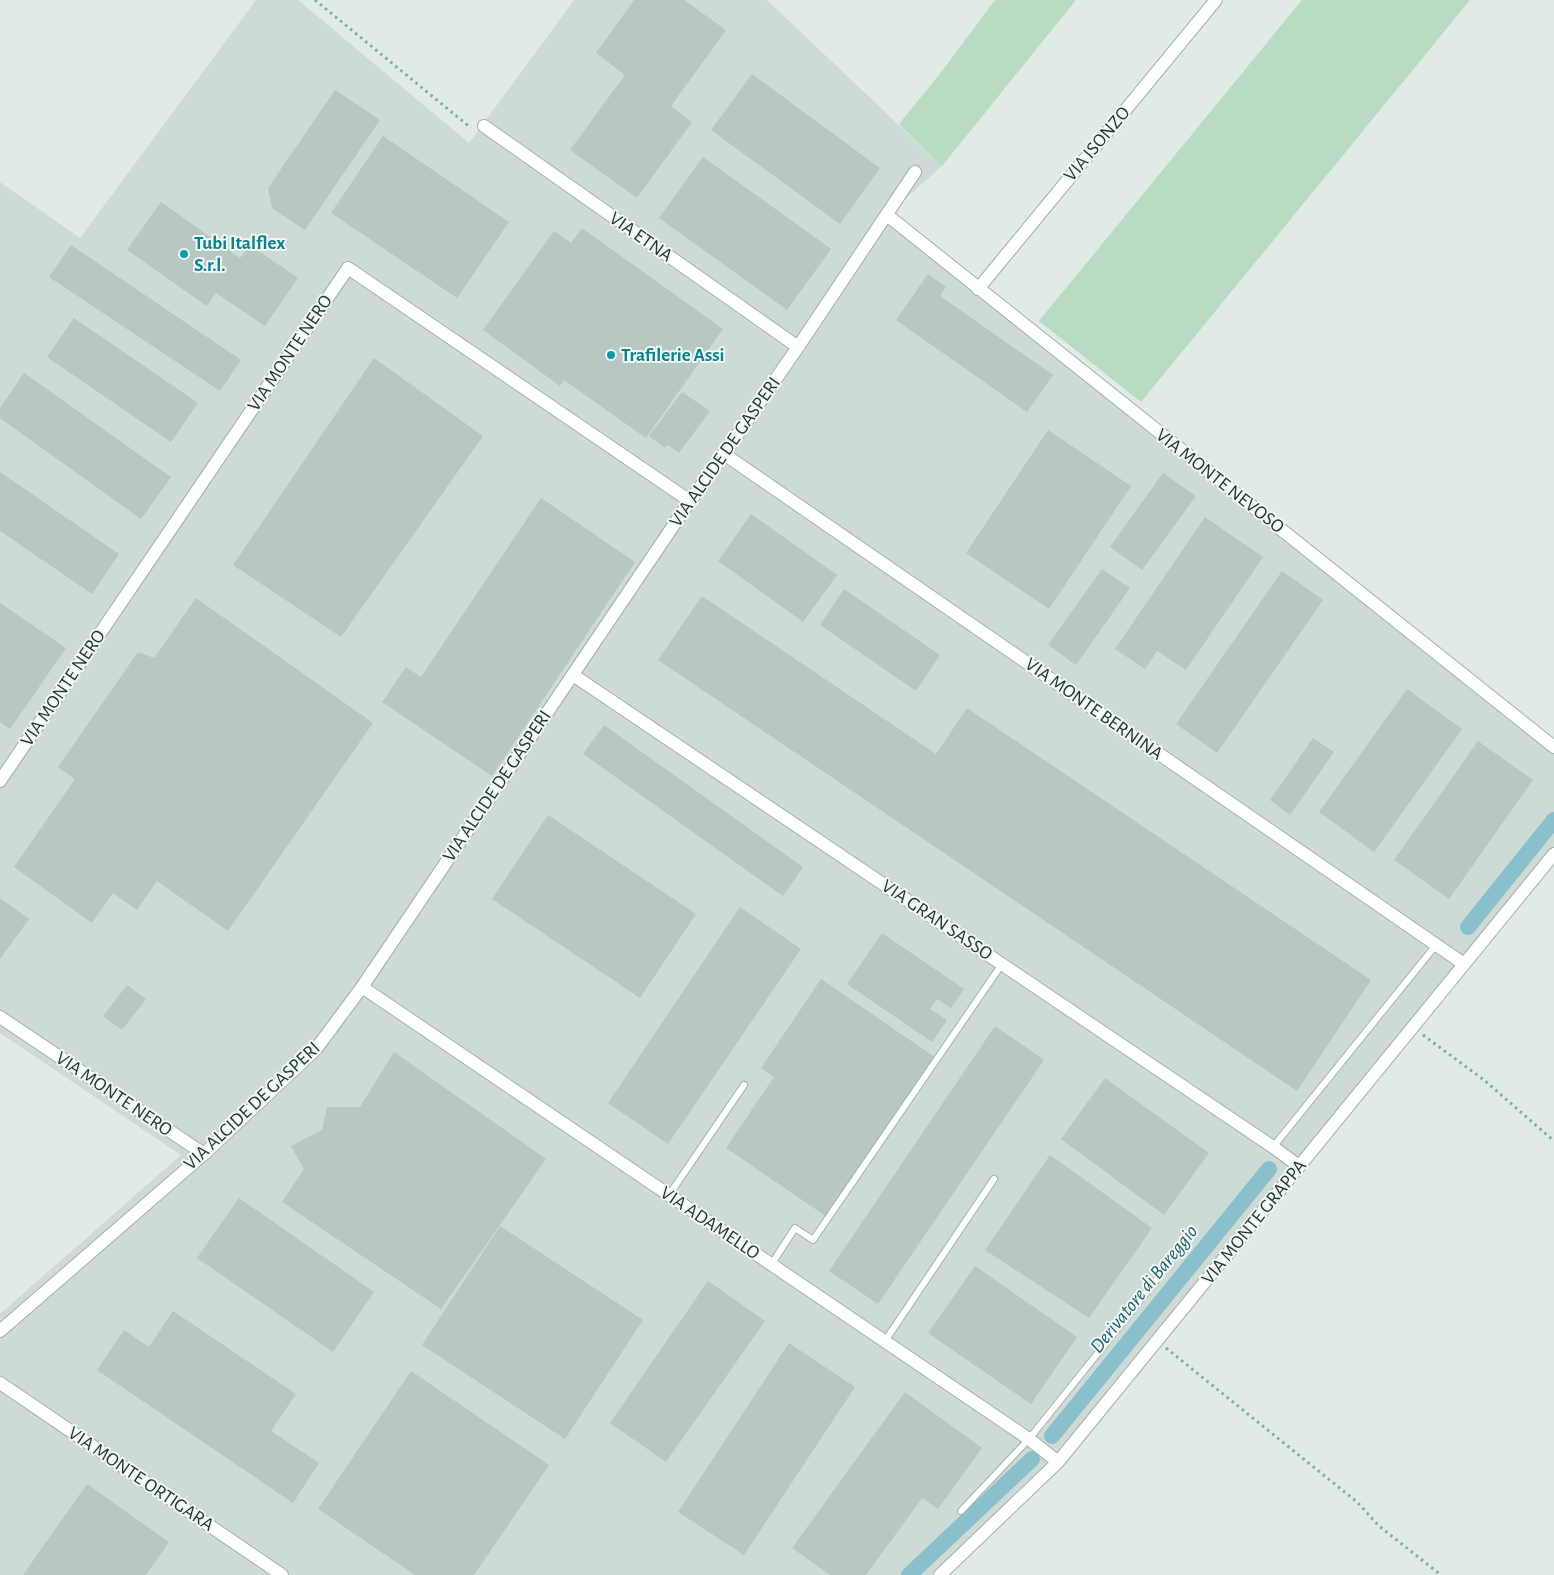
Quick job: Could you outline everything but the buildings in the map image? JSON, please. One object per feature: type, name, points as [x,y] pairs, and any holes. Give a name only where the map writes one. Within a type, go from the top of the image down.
[{"type":"street","name":"VIA ISONZO","points":[[978,289],[1216,0]]},
{"type":"street","name":"VIA ETNA","points":[[484,126],[798,347]]},
{"type":"street","name":"VIA ALCIDE DE GASPERI","points":[[0,1331],[204,1154],[316,1049],[362,987],[915,172]]},
{"type":"street","name":"VIA MONTE NEVOSO","points":[[886,216],[1554,747]]},
{"type":"street","name":"VIA MONTE NERO","points":[[0,781],[348,268],[690,501]]},
{"type":"street","name":"VIA MONTE BERNINA","points":[[724,454],[1464,964]]},
{"type":"street","name":"VIA GRAN SASSO","points":[[573,675],[1299,1166]]},
{"type":"street","name":"VIA MONTE GRAPPA","points":[[940,1575],[1058,1462],[1554,854]]},
{"type":"street","name":"VIA ADAMELLO","points":[[362,987],[1036,1445],[1058,1462]]},
{"type":"street","name":"VIA MONTE NERO","points":[[0,1016],[204,1154]]},
{"type":"street","name":"VIA MONTE ORTIGARA","points":[[0,1383],[282,1575]]},
{"type":"lane","points":[[1272,1147],[1436,944]]},
{"type":"lane","points":[[771,1265],[795,1228],[813,1240],[1002,964]]},
{"type":"lane","points":[[669,1196],[744,1085]]},
{"type":"lane","points":[[885,1342],[994,1179]]},
{"type":"lane","points":[[961,1510],[1036,1445],[1158,1278]]},
{"type":"path","points":[[315,0],[474,130],[484,126]]},
{"type":"path","points":[[1412,1027],[1484,1080],[1554,1140]]},
{"type":"path","points":[[1157,1341],[1357,1502],[1378,1526],[1441,1575]]},
{"type":"shaded area","points":[[256,0],[298,0],[469,143],[574,0],[767,0],[942,166],[887,215],[1554,747],[1554,847],[1104,1398],[1038,1473],[931,1575],[0,1575],[0,1314],[181,1155],[0,1033],[0,182],[80,238]]},
{"type":"green space","points":[[995,0],[1076,0],[942,166],[899,124],[939,75]]},
{"type":"green space","points":[[1302,0],[1470,0],[1141,402],[1039,321]]},
{"type":"waterway","name":"Derivatore di Bareggio","points":[[1468,927],[1554,820]]},
{"type":"waterway","name":"Derivatore di Bareggio","points":[[1052,1436],[1269,1169]]},
{"type":"waterway","name":"Derivatore di Bareggio","points":[[909,1575],[1032,1459]]},
{"type":"place","name":"Tubi Italflex S.r.l.","points":[[184,254]]},
{"type":"place","name":"Trafilerie Assi","points":[[611,355]]}]
